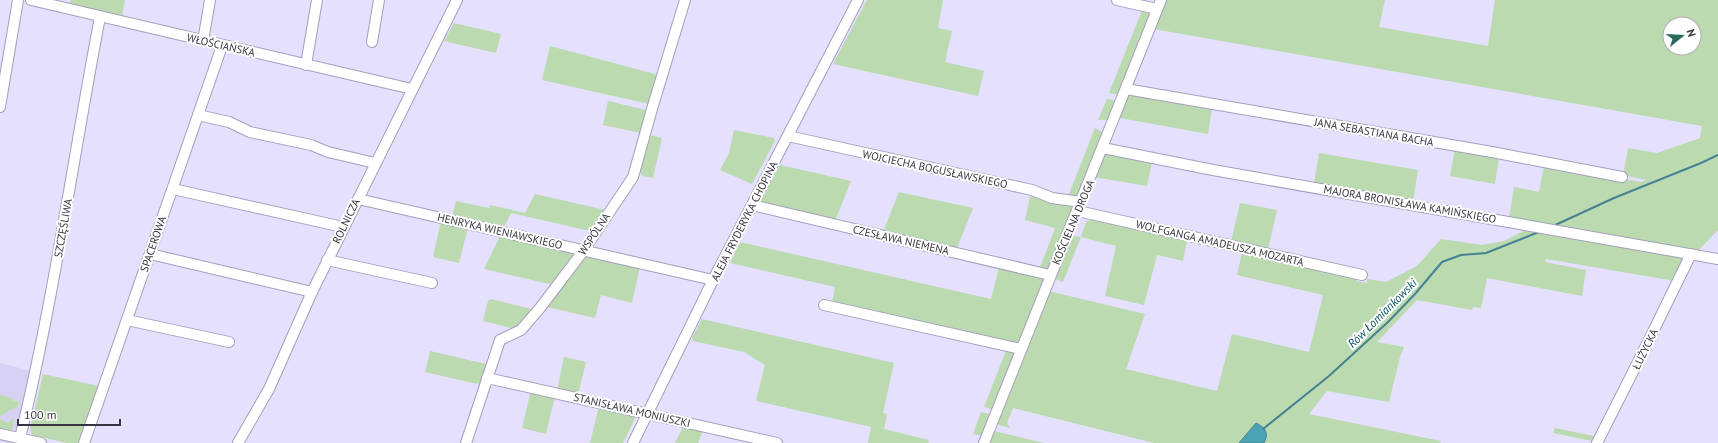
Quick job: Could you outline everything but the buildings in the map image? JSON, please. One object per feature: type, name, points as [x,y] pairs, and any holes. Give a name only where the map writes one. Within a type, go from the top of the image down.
[{"type":"street","points":[[0,107],[18,0]]},
{"type":"street","name":"WŁOŚCIAŃSKA","points":[[31,0],[222,46],[412,89]]},
{"type":"street","points":[[203,41],[210,0]]},
{"type":"street","points":[[306,65],[317,0]]},
{"type":"street","points":[[372,42],[379,0]]},
{"type":"street","name":"ROLNICZA","points":[[238,443],[270,389],[327,260],[457,0]]},
{"type":"street","name":"WSPÓLNA","points":[[466,443],[500,340],[521,330],[584,250],[633,177],[652,108],[685,0]]},
{"type":"street","name":"ALEJA FRYDERYKA CHOPINA","points":[[633,443],[713,280],[858,0]]},
{"type":"street","points":[[1117,0],[1159,5]]},
{"type":"street","name":"KOŚCIELNA DROGA","points":[[984,443],[1159,5]]},
{"type":"street","name":"SZCZĘŚLIWA","points":[[20,438],[36,370],[52,288],[100,17]]},
{"type":"street","name":"SPACEROWA","points":[[84,443],[222,46]]},
{"type":"street","name":"JANA SEBASTIANA BACHA","points":[[1126,89],[1484,151],[1622,177]]},
{"type":"street","points":[[198,115],[229,122],[250,132],[311,145],[328,152],[375,163]]},
{"type":"street","name":"WOJCIECHA BOGUSŁAWSKIEGO","points":[[788,136],[1032,190],[1079,206]]},
{"type":"street","name":"MAJORA BRONISŁAWA KAMIŃSKIEGO","points":[[1103,148],[1213,170],[1718,259]]},
{"type":"street","points":[[173,189],[343,227]]},
{"type":"street","name":"HENRYKA WIENIAWSKIEGO","points":[[358,199],[713,280]]},
{"type":"street","name":"CZESŁAWA NIEMENA","points":[[752,205],[1050,275]]},
{"type":"street","name":"WOLFGANGA AMADEUSZA MOZARTA","points":[[1079,206],[1362,275]]},
{"type":"street","points":[[150,254],[312,292]]},
{"type":"street","name":"ŁUŻYCKA","points":[[1597,443],[1691,254]]},
{"type":"street","points":[[327,260],[432,283]]},
{"type":"street","points":[[824,305],[1022,349]]},
{"type":"street","points":[[127,320],[229,342]]},
{"type":"street","name":"STANISŁAWA MONIUSZKI","points":[[487,378],[777,443]]},
{"type":"street","points":[[0,434],[41,443]]},
{"type":"shaded area","points":[[0,363],[31,371],[16,431],[0,427]]},
{"type":"green space","points":[[71,0],[125,0],[122,16],[70,4]]},
{"type":"green space","points":[[867,0],[943,0],[938,28],[952,31],[945,62],[984,71],[978,96],[833,64]]},
{"type":"green space","points":[[1165,0],[1385,0],[1379,27],[1488,46],[1495,0],[1718,0],[1718,230],[1696,253],[1509,219],[1514,187],[1539,192],[1544,166],[1642,182],[1646,180],[1623,175],[1628,148],[1657,153],[1700,138],[1702,126],[1154,29]]},
{"type":"green space","points":[[1143,8],[1151,12],[1152,15],[1120,95],[1109,93]]},
{"type":"green space","points":[[454,23],[501,34],[496,53],[444,41]]},
{"type":"green space","points":[[550,46],[655,74],[657,77],[649,104],[542,80]]},
{"type":"green space","points":[[1129,92],[1212,107],[1208,134],[1120,118]]},
{"type":"green space","points":[[1107,99],[1117,101],[1110,120],[1098,120]]},
{"type":"green space","points":[[608,101],[646,110],[647,112],[641,133],[603,125]]},
{"type":"green space","points":[[1095,128],[1104,133],[1079,196],[1067,199]]},
{"type":"green space","points":[[734,130],[774,138],[775,141],[752,184],[720,170],[729,153]]},
{"type":"green space","points":[[650,135],[662,138],[653,178],[643,176],[639,171]]},
{"type":"green space","points":[[1455,149],[1499,157],[1495,184],[1450,176]]},
{"type":"green space","points":[[1105,153],[1152,162],[1147,186],[1094,177]]},
{"type":"green space","points":[[1319,153],[1418,170],[1413,201],[1314,183]]},
{"type":"green space","points":[[780,165],[851,181],[835,221],[759,204]]},
{"type":"green space","points":[[899,192],[973,208],[957,248],[883,232]]},
{"type":"green space","points":[[535,194],[605,210],[590,231],[511,213],[503,229],[452,217],[456,201],[489,208],[490,205],[525,213]]},
{"type":"green space","points":[[1030,196],[1073,206],[1074,209],[1047,272],[1039,270],[1055,228],[1025,220]]},
{"type":"green space","points":[[1240,203],[1277,210],[1268,250],[1231,242]]},
{"type":"green space","points":[[1092,219],[1187,241],[1183,261],[1157,255],[1144,305],[1105,296],[1116,246],[1081,237],[1086,222]]},
{"type":"green space","points":[[441,221],[468,227],[459,263],[433,257]]},
{"type":"green space","points":[[1527,229],[1683,255],[1685,261],[1675,281],[1546,259],[1545,262],[1586,270],[1582,296],[1487,278],[1481,308],[1473,307],[1472,310],[1417,300],[1377,342],[1404,347],[1400,357],[1389,402],[1327,391],[1309,414],[1441,441],[1440,443],[1264,443],[1265,442],[1256,423],[1239,443],[1154,443],[1013,408],[1007,423],[1010,428],[996,424],[1048,291],[1145,314],[1126,369],[1217,391],[1232,334],[1309,352],[1323,295],[1237,275],[1242,253],[1355,278],[1357,281],[1367,283],[1367,279],[1386,282],[1417,266],[1441,239],[1482,245],[1504,241]]},
{"type":"green space","points":[[501,234],[576,251],[554,285],[484,269]]},
{"type":"green space","points":[[1071,235],[1081,237],[1063,282],[1053,278]]},
{"type":"green space","points":[[740,242],[991,299],[999,267],[1042,276],[1045,279],[1020,346],[832,303],[835,287],[730,263]]},
{"type":"green space","points":[[586,254],[640,266],[632,303],[601,295],[595,318],[547,307]]},
{"type":"green space","points":[[491,299],[532,309],[515,329],[483,321],[488,301]]},
{"type":"green space","points":[[702,319],[894,363],[883,413],[887,414],[884,429],[929,440],[928,443],[868,443],[871,427],[756,401],[765,365],[744,352],[693,341],[692,338]]},
{"type":"green space","points":[[1007,348],[1015,351],[1016,355],[995,407],[991,409],[984,407]]},
{"type":"green space","points":[[430,351],[486,364],[480,383],[477,384],[425,372]]},
{"type":"green space","points":[[564,357],[586,362],[578,395],[557,390]]},
{"type":"green space","points":[[43,374],[99,386],[80,443],[67,443],[32,435],[30,429]]},
{"type":"green space","points":[[531,390],[555,396],[546,434],[522,428]]},
{"type":"green space","points":[[0,395],[12,398],[12,400],[19,402],[17,409],[11,409],[0,417]]},
{"type":"green space","points":[[599,406],[637,414],[623,443],[590,443]]},
{"type":"green space","points":[[981,412],[990,414],[991,416],[984,436],[973,434]]},
{"type":"green space","points":[[14,417],[12,431],[0,428],[0,419],[8,423]]},
{"type":"green space","points":[[684,425],[703,430],[698,443],[675,443]]},
{"type":"green space","points":[[1555,428],[1594,436],[1592,441],[1553,433]]},
{"type":"green space","points":[[994,431],[1044,443],[990,443]]},
{"type":"water","points":[[1256,423],[1266,431],[1264,443],[1239,443]]},
{"type":"waterway","name":"Rów Łomiankowski","points":[[1553,226],[1614,198],[1718,155]]},
{"type":"waterway","name":"Rów Łomiankowski","points":[[1263,429],[1329,376],[1388,322],[1415,294],[1442,262],[1461,255],[1486,253],[1539,232]]}]
